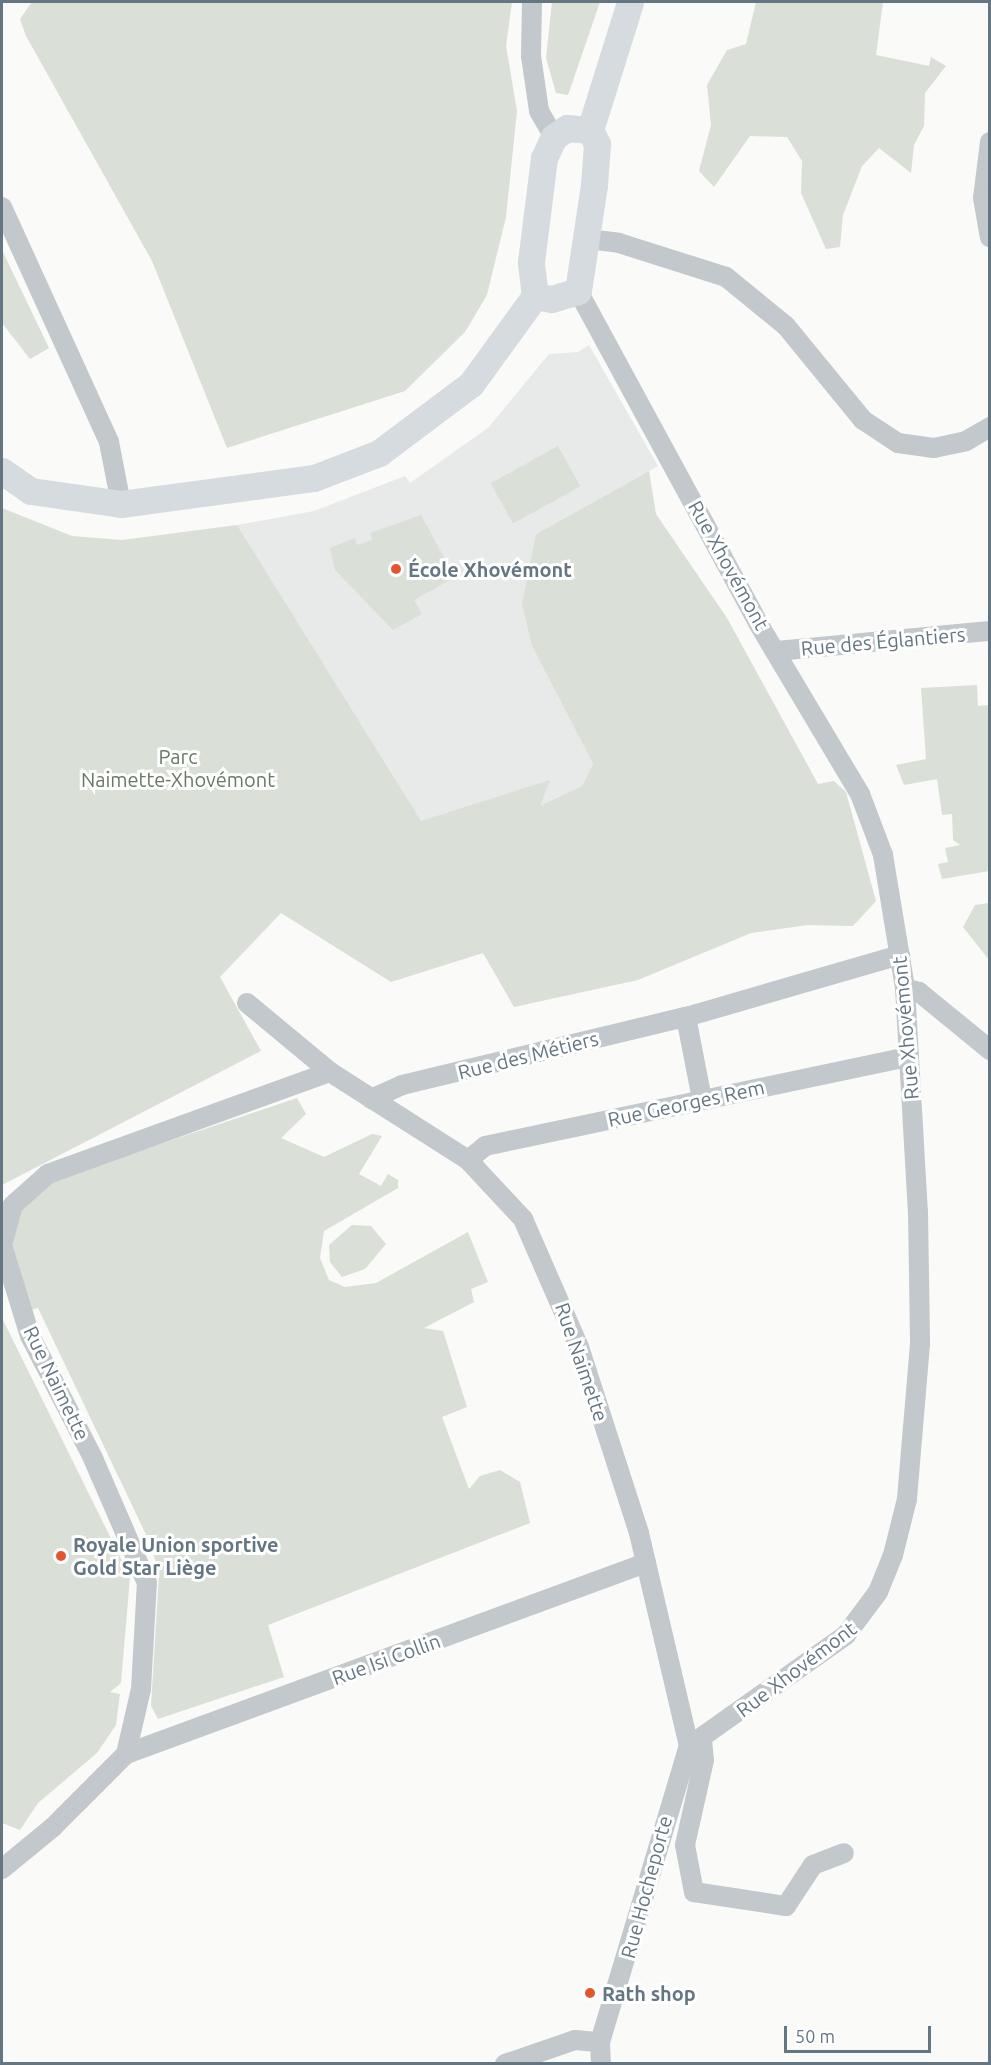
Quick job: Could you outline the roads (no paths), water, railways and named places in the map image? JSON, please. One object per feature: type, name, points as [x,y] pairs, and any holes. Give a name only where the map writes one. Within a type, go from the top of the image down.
[{"type":"street","points":[[532,2],[532,67],[539,111],[554,137]]},
{"type":"street","points":[[535,296],[551,299],[578,291],[588,239],[597,144],[590,130],[630,2]]},
{"type":"street","points":[[2,471],[31,491],[121,504],[314,478],[378,453],[471,384],[535,296],[531,262],[544,158],[554,137],[567,128],[590,130]]},
{"type":"street","points":[[990,142],[983,198],[990,237]]},
{"type":"street","points":[[2,207],[109,442],[121,504]]},
{"type":"street","points":[[588,239],[630,246],[726,277],[786,326],[863,420],[898,443],[934,448],[966,441],[990,427]]},
{"type":"street","name":"Rue Xhovémont","points":[[578,291],[865,806],[883,855],[905,988],[920,1344],[907,1498],[893,1555],[878,1592],[846,1635],[695,1743]]},
{"type":"street","name":"Rue des Églantiers","points":[[777,651],[990,631]]},
{"type":"street","name":"Rue des Métiers","points":[[371,1099],[402,1085],[686,1017],[900,955]]},
{"type":"street","points":[[905,988],[919,992],[990,1050]]},
{"type":"street","name":"Rue Naimette","points":[[247,1003],[330,1071],[468,1160],[523,1219],[540,1247],[579,1347],[646,1563],[695,1743]]},
{"type":"street","points":[[686,1017],[702,1099]]},
{"type":"street","name":"Rue Georges Rem","points":[[468,1160],[485,1146],[909,1057]]},
{"type":"street","name":"Rue Naimette","points":[[126,1754],[141,1689],[147,1583],[93,1458],[30,1336],[2,1245],[13,1205],[48,1174],[330,1071]]},
{"type":"street","name":"Rue Isi Collin","points":[[126,1754],[646,1563]]},
{"type":"street","name":"Rue Hocheporte","points":[[695,1743],[704,1760],[685,1845],[694,1892],[786,1905],[813,1865],[844,1853]]},
{"type":"street","name":"Rue Hocheporte","points":[[601,2064],[600,2042],[695,1743]]},
{"type":"street","points":[[2,1869],[52,1828],[126,1754]]},
{"type":"street","points":[[505,2064],[575,2040],[600,2042]]},
{"type":"place","name":"École Xhovémont","points":[[396,569]]},
{"type":"place","name":"Royale Union sportive Gold Star Liège","points":[[61,1556]]},
{"type":"place","name":"Rath shop","points":[[590,1993]]},
{"type":"park label","name":"Parc Naimette-Xhovémont","points":[[178,768]]}]
